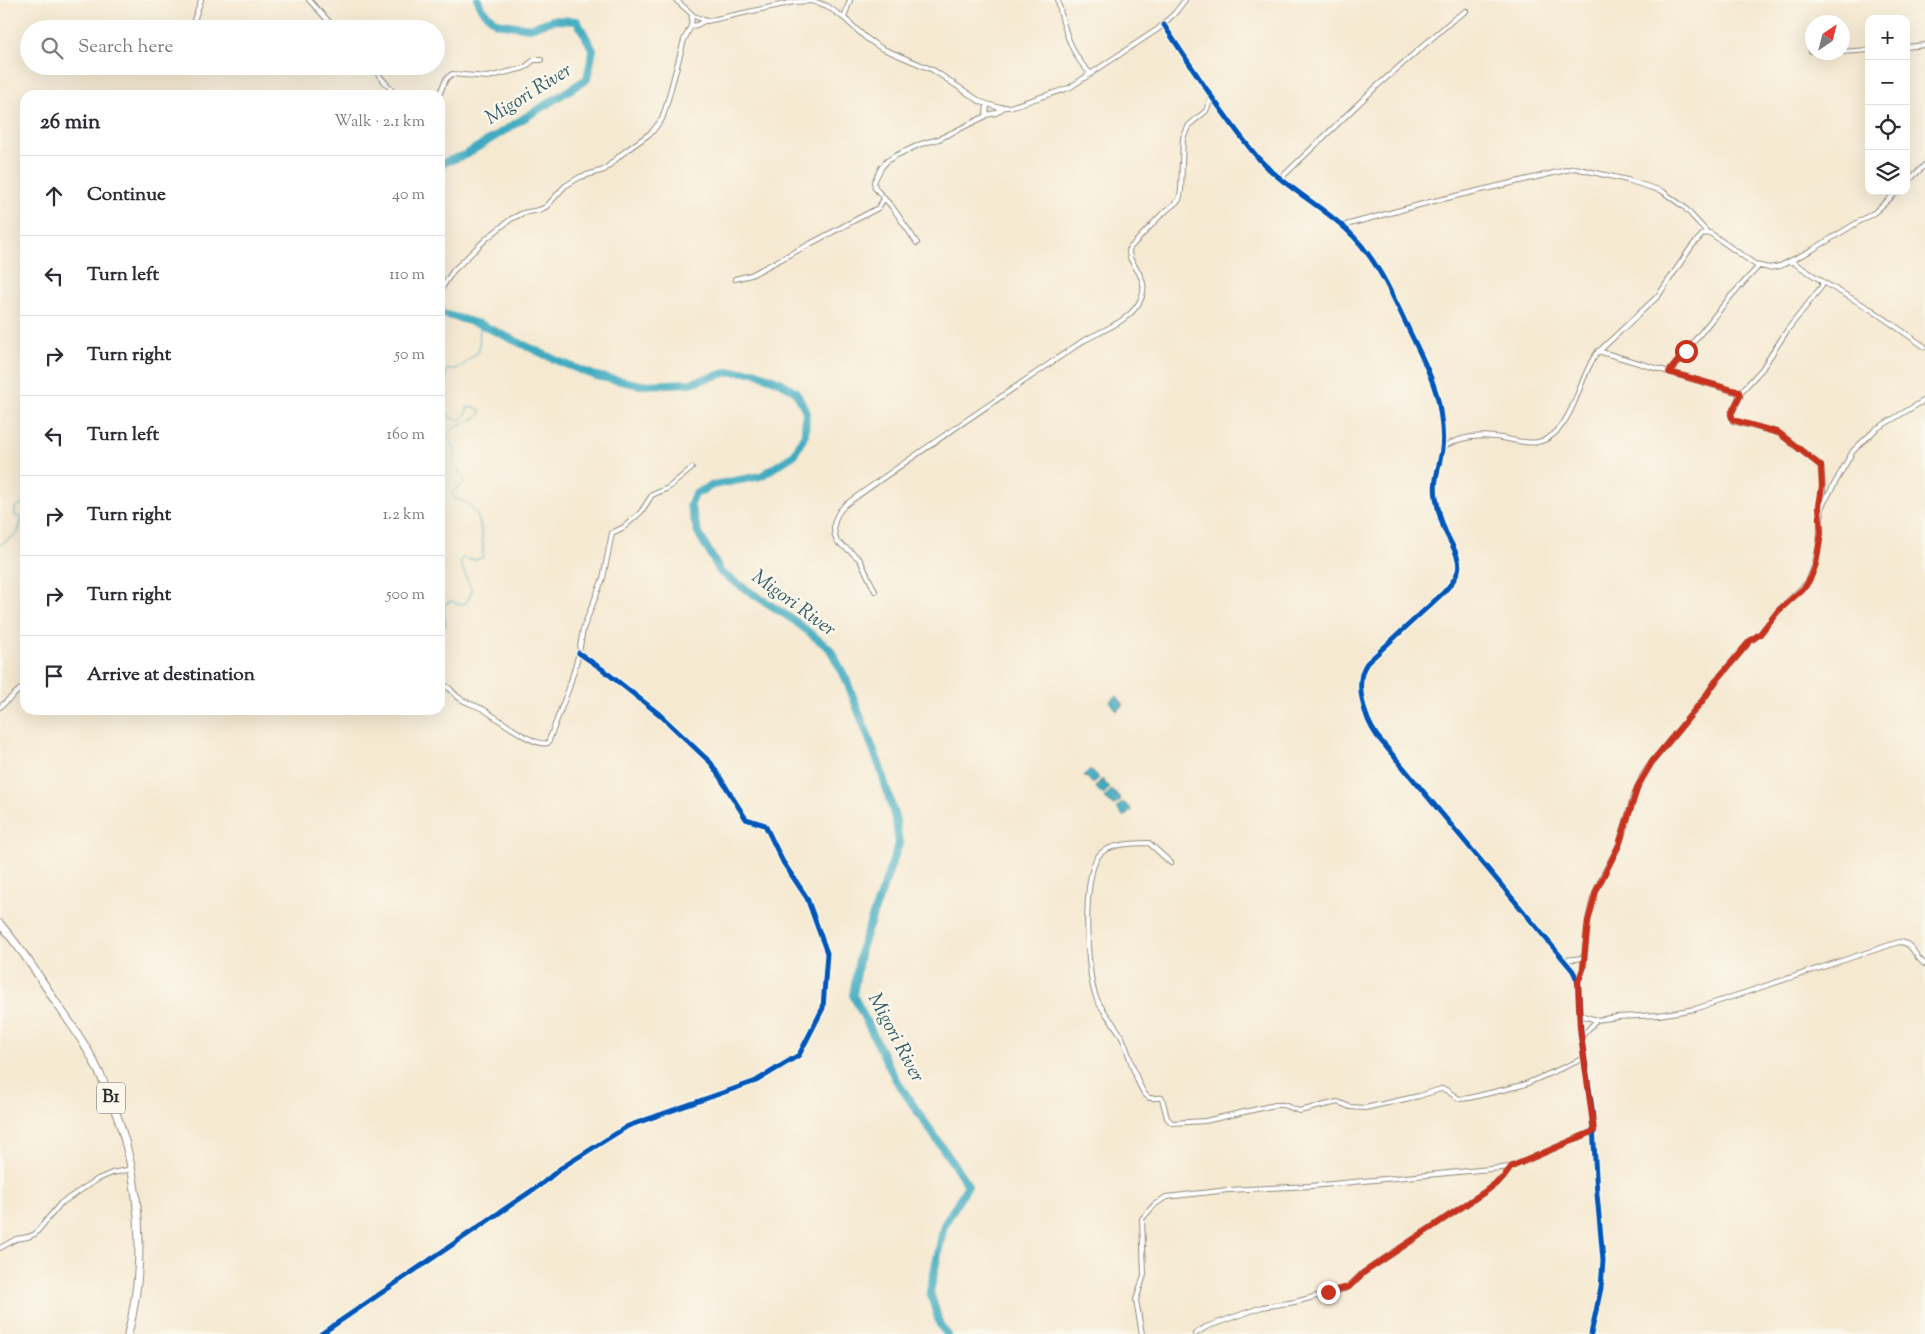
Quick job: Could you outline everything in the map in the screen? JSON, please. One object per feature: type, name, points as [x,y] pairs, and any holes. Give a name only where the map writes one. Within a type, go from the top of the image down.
[{"type":"highway","name":"B1","points":[[0,924],[27,959],[93,1060],[116,1113],[132,1169],[139,1240],[134,1302],[128,1334]]},
{"type":"street","points":[[194,20],[201,0]]},
{"type":"street","points":[[309,0],[328,20]]},
{"type":"street","points":[[676,0],[692,15],[704,21]]},
{"type":"street","points":[[844,18],[850,0]]},
{"type":"street","points":[[1058,0],[1065,27],[1075,53],[1082,66],[1092,74]]},
{"type":"street","points":[[691,26],[704,21],[811,1],[827,6],[873,43],[933,70],[988,105],[1003,108],[1069,88],[1164,25],[1185,0]]},
{"type":"street","points":[[1280,179],[1377,86],[1466,11]]},
{"type":"street","points":[[445,284],[453,270],[502,226],[523,213],[546,207],[565,186],[580,177],[604,170],[623,153],[652,132],[664,115],[684,40],[691,26],[692,15]]},
{"type":"street","points":[[1164,25],[1249,147],[1280,179],[1342,226],[1358,241],[1396,302],[1431,378],[1440,412],[1442,436],[1435,492],[1443,525],[1458,555],[1458,571],[1451,584],[1443,593],[1373,656],[1364,667],[1361,682],[1365,706],[1372,729],[1380,741],[1573,970],[1578,982],[1582,1037],[1594,1131],[1603,1260],[1601,1288],[1591,1334]]},
{"type":"street","points":[[1910,47],[1925,44]]},
{"type":"street","points":[[1850,51],[1865,50]]},
{"type":"street","points":[[441,90],[446,79],[452,74],[488,77],[526,67],[534,60],[541,60]]},
{"type":"street","points":[[378,75],[392,90]]},
{"type":"street","points":[[875,591],[860,560],[850,550],[837,542],[833,524],[837,514],[845,505],[948,432],[1133,310],[1142,296],[1142,281],[1129,257],[1129,249],[1178,200],[1181,190],[1183,138],[1189,125],[1206,111],[1212,96]]},
{"type":"street","points":[[986,115],[988,105]]},
{"type":"street","points":[[917,243],[893,208],[878,193],[874,185],[881,168],[887,161],[921,144],[939,139],[1003,108]]},
{"type":"street","points":[[1910,179],[1925,165]]},
{"type":"street","points":[[1342,226],[1430,202],[1574,168],[1627,180],[1662,191],[1684,207],[1707,232],[1747,260],[1759,266],[1774,268],[1791,261],[1875,212],[1894,195]]},
{"type":"street","points":[[735,279],[751,274],[810,245],[878,208],[884,199]]},
{"type":"street","points":[[1442,436],[1456,440],[1492,436],[1531,444],[1556,432],[1568,416],[1589,364],[1598,351],[1654,301],[1692,246],[1702,234],[1707,232]]},
{"type":"street","points":[[1791,261],[1872,310],[1925,347]]},
{"type":"street","points":[[1669,372],[1731,296],[1759,266]]},
{"type":"street","points":[[1821,517],[1819,507],[1822,491],[1821,466],[1779,433],[1733,420],[1731,414],[1740,393],[1762,369],[1788,329],[1820,289],[1823,282]]},
{"type":"street","points":[[1598,351],[1740,393]]},
{"type":"street","points":[[1578,982],[1583,969],[1592,902],[1601,879],[1619,845],[1634,796],[1644,775],[1652,762],[1703,700],[1716,681],[1750,641],[1760,634],[1778,611],[1808,582],[1816,564],[1824,502],[1854,451],[1876,429],[1925,400]]},
{"type":"street","points":[[1442,448],[1456,440]]},
{"type":"street","points":[[445,685],[451,688],[459,698],[483,709],[512,729],[546,745],[550,740],[567,693],[579,653],[583,629],[603,578],[612,533],[624,527],[641,512],[652,495],[668,488],[692,468]]},
{"type":"street","points":[[321,1334],[543,1183],[561,1168],[628,1126],[756,1081],[799,1055],[823,1008],[827,953],[807,898],[783,862],[764,824],[746,819],[711,763],[659,714],[579,653]]},
{"type":"street","points":[[0,707],[20,689]]},
{"type":"street","points":[[1171,863],[1149,843],[1118,847],[1102,852],[1096,859],[1094,866],[1087,901],[1087,914],[1092,988],[1096,999],[1121,1034],[1135,1073],[1146,1096],[1162,1098],[1167,1118],[1172,1123],[1205,1121],[1275,1105],[1284,1105],[1299,1111],[1338,1102],[1350,1107],[1365,1108],[1441,1089],[1446,1090],[1459,1099],[1469,1098],[1523,1085],[1585,1058]]},
{"type":"street","points":[[1580,1013],[1597,1020],[1688,1011],[1898,942],[1910,945],[1919,960],[1925,964]]},
{"type":"street","points":[[1564,960],[1584,958]]},
{"type":"street","points":[[1582,1037],[1597,1020]]},
{"type":"street","points":[[1142,1334],[1136,1300],[1144,1275],[1142,1219],[1154,1205],[1166,1197],[1228,1190],[1330,1184],[1511,1167],[1594,1131]]},
{"type":"street","points":[[1195,1334],[1262,1307],[1295,1302],[1349,1287],[1363,1273],[1486,1191],[1503,1178],[1511,1167]]},
{"type":"street","points":[[0,1248],[16,1239],[35,1234],[61,1203],[98,1179],[118,1171],[132,1169]]},
{"type":"water","points":[[1117,696],[1124,705],[1117,711],[1110,701]]},
{"type":"water","points":[[1090,769],[1099,778],[1093,784],[1084,775]]},
{"type":"water","points":[[1102,779],[1109,788],[1103,795],[1095,787]]},
{"type":"water","points":[[1112,790],[1121,800],[1113,806],[1104,797]]},
{"type":"water","points":[[1123,802],[1132,810],[1124,817],[1116,808]]},
{"type":"waterway","name":"Migori River","points":[[445,162],[465,155],[587,79],[593,50],[577,21],[553,20],[530,28],[496,23],[481,8],[478,0]]},
{"type":"waterway","name":"Migori River","points":[[445,314],[480,324],[560,362],[596,376],[641,385],[691,383],[729,372],[754,372],[780,382],[796,392],[806,411],[805,434],[794,455],[761,476],[713,485],[695,494],[690,505],[698,532],[721,573],[795,621],[830,649],[846,679],[880,767],[896,821],[899,844],[861,948],[853,995],[896,1080],[968,1185],[944,1225],[930,1292],[940,1325],[947,1334]]},
{"type":"waterway","points":[[445,411],[446,371],[458,369],[479,351],[480,324]]},
{"type":"waterway","points":[[445,411],[451,418],[460,420],[466,414],[467,408],[475,407],[481,411],[479,416],[453,429],[447,435],[456,451],[453,466],[464,476],[463,484],[451,493],[455,499],[464,502],[476,513],[481,530],[483,557],[475,560],[463,558],[460,562],[472,591],[466,603],[459,605],[451,601],[445,604]]},
{"type":"waterway","points":[[20,505],[15,508],[15,516],[20,517]]},
{"type":"waterway","points":[[0,545],[18,533],[20,526]]},
{"type":"waterway","points":[[445,616],[446,626]]},
{"type":"cycle path","points":[[1164,25],[1214,100],[1260,160],[1281,179],[1338,222],[1358,241],[1367,253],[1397,304],[1425,365],[1438,400],[1443,437],[1435,491],[1443,525],[1458,558],[1458,570],[1456,577],[1443,593],[1367,663],[1361,680],[1362,700],[1368,720],[1377,736],[1573,971],[1578,982],[1581,1037],[1592,1109],[1603,1260],[1601,1288],[1591,1334]]},
{"type":"cycle path","points":[[321,1334],[543,1183],[561,1168],[628,1126],[756,1081],[799,1055],[823,1008],[827,953],[807,898],[783,862],[765,825],[746,819],[711,763],[659,714],[579,653]]},
{"type":"route","points":[[1328,1292],[1342,1290],[1351,1286],[1363,1273],[1486,1191],[1503,1178],[1511,1167],[1594,1131],[1580,1028],[1578,982],[1583,969],[1588,921],[1596,891],[1619,845],[1638,786],[1652,762],[1675,736],[1716,681],[1750,641],[1760,634],[1778,611],[1805,587],[1816,564],[1821,533],[1819,507],[1822,491],[1821,466],[1779,433],[1733,420],[1731,414],[1740,396],[1739,392],[1669,372],[1686,351]]}]
